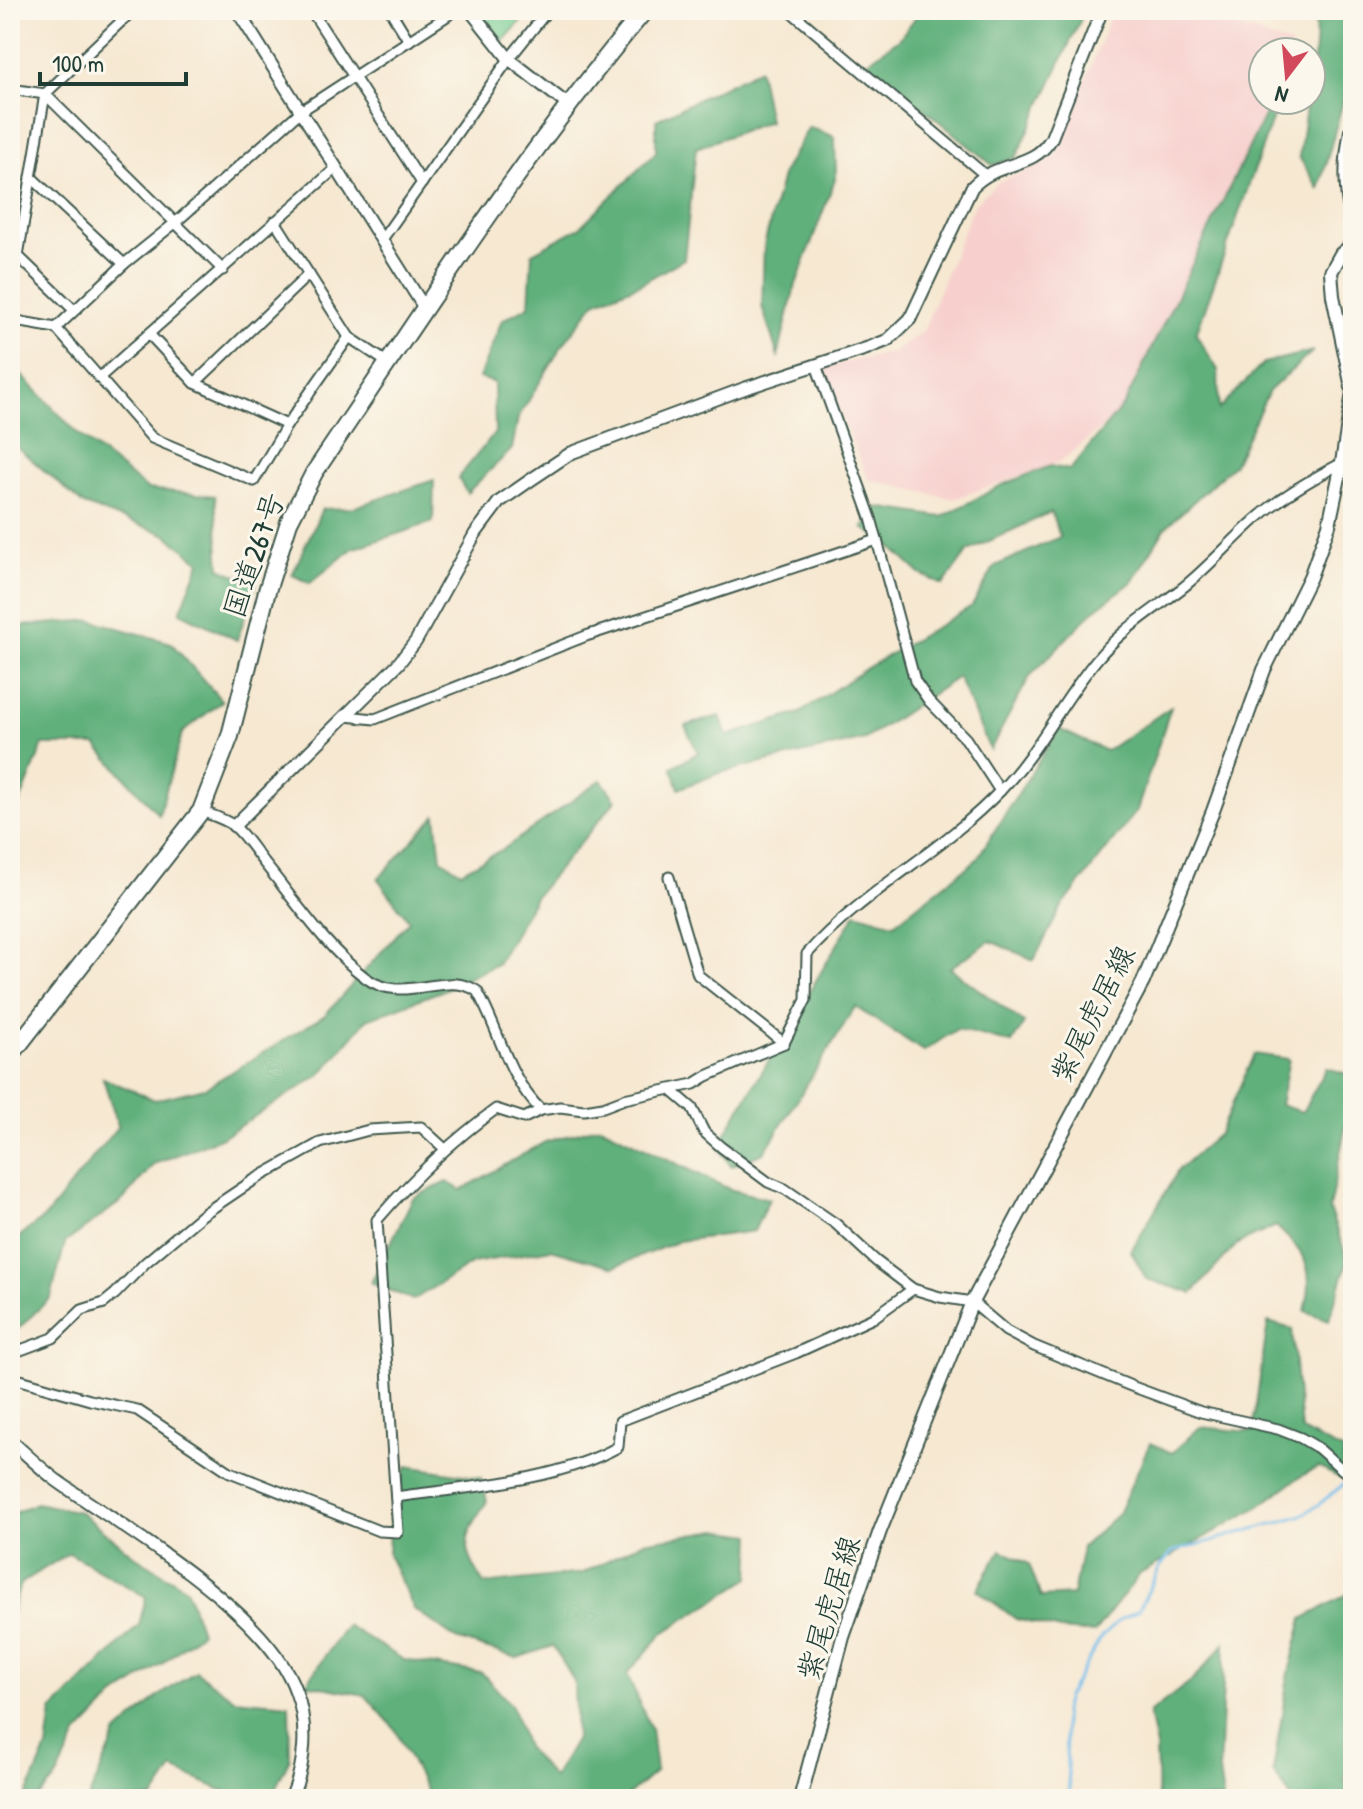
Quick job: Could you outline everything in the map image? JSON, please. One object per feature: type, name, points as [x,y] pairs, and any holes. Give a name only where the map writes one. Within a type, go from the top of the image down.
[{"type":"highway","name":"国道267号","points":[[10,1056],[201,811],[230,736],[267,591],[289,522],[314,473],[568,105],[645,10]]},
{"type":"highway","points":[[1353,131],[1347,167],[1353,213]]},
{"type":"main road","name":"紫尾虎居線","points":[[800,1799],[843,1637],[880,1531],[972,1302],[1143,982],[1213,811],[1264,670],[1310,577],[1329,525],[1353,392],[1331,272],[1341,254],[1353,244]]},
{"type":"street","points":[[74,310],[14,255],[45,94],[130,13],[128,10]]},
{"type":"street","points":[[237,10],[425,309]]},
{"type":"street","points":[[311,10],[422,183]]},
{"type":"street","points":[[390,10],[409,41]]},
{"type":"street","points":[[56,328],[124,264],[301,111],[456,10]]},
{"type":"street","points":[[470,10],[509,59],[568,105]]},
{"type":"street","points":[[381,241],[509,59],[548,10]]},
{"type":"street","points":[[789,10],[984,174]]},
{"type":"street","points":[[234,826],[398,664],[416,641],[468,545],[499,502],[571,453],[888,340],[910,319],[972,187],[984,174],[1044,151],[1102,10]]},
{"type":"street","points":[[10,89],[45,94],[223,270]]},
{"type":"street","points":[[99,378],[336,168]]},
{"type":"street","points":[[31,177],[124,264]]},
{"type":"street","points":[[275,221],[349,337],[388,363]]},
{"type":"street","points":[[195,383],[309,274]]},
{"type":"street","points":[[10,320],[56,328],[152,438],[254,481],[287,425],[349,337]]},
{"type":"street","points":[[149,334],[195,383],[287,425]]},
{"type":"street","points":[[816,365],[877,540],[915,681],[929,701],[966,739],[1000,791]]},
{"type":"street","points":[[10,1377],[137,1410],[230,1472],[379,1531],[398,1532],[377,1220],[420,1171],[496,1109],[524,1118],[541,1110],[560,1107],[584,1110],[603,1107],[653,1091],[694,1084],[784,1043],[806,1000],[807,954],[832,926],[945,839],[1020,771],[1071,691],[1101,655],[1144,614],[1208,566],[1257,519],[1291,492],[1342,463]]},
{"type":"street","points":[[345,716],[375,719],[586,636],[877,540]]},
{"type":"street","points":[[201,811],[234,826],[318,930],[367,978],[392,990],[415,990],[435,984],[471,987],[477,991],[510,1067],[526,1095],[541,1110]]},
{"type":"street","points":[[669,877],[698,975],[784,1043]]},
{"type":"street","points":[[671,1090],[692,1108],[704,1132],[721,1147],[768,1182],[785,1189],[836,1224],[876,1261],[913,1289],[972,1302],[1006,1331],[1034,1346],[1131,1386],[1201,1412],[1278,1429],[1301,1438],[1318,1448],[1353,1479]]},
{"type":"street","points":[[10,1354],[53,1338],[82,1310],[104,1303],[115,1294],[145,1263],[202,1215],[254,1180],[320,1143],[369,1130],[421,1127],[445,1149]]},
{"type":"street","points":[[396,1497],[532,1475],[593,1460],[618,1447],[620,1421],[796,1353],[873,1318],[913,1289]]},
{"type":"street","points":[[10,1440],[53,1478],[196,1579],[263,1638],[296,1689],[303,1716],[304,1751],[291,1799]]},
{"type":"shaded area","points":[[1113,10],[1189,10],[1266,36],[1247,36],[1247,116],[1262,116],[1206,252],[1132,402],[1062,461],[954,499],[869,480],[820,368],[894,352],[923,331],[974,204],[998,182],[1055,158]]},
{"type":"green space","points":[[477,10],[531,10],[503,41]]},
{"type":"green space","points":[[921,10],[1085,10],[1016,158],[992,165],[867,62],[899,39]]},
{"type":"green space","points":[[1314,10],[1353,10],[1350,76],[1319,189],[1299,157],[1305,116],[1327,116],[1327,36],[1316,36]]},
{"type":"green space","points":[[759,69],[769,121],[696,148],[684,259],[640,284],[595,302],[560,349],[518,418],[512,449],[467,493],[458,478],[495,433],[494,383],[479,378],[502,320],[529,306],[532,253],[579,228],[656,152],[656,120]]},
{"type":"green space","points":[[1264,116],[1273,116],[1196,334],[1218,370],[1219,409],[1264,363],[1313,351],[1269,391],[1234,464],[1165,528],[1132,582],[1093,611],[1030,676],[990,750],[958,677],[865,739],[719,773],[679,789],[672,767],[698,753],[685,726],[720,716],[727,736],[800,713],[865,669],[972,606],[995,566],[1060,537],[1051,512],[968,551],[943,585],[920,574],[883,540],[863,528],[877,507],[942,517],[1002,485],[1050,466],[1070,470],[1125,403]]},
{"type":"green space","points":[[809,127],[835,137],[836,176],[794,290],[778,356],[762,306],[764,246],[783,172]]},
{"type":"green space","points":[[10,363],[79,435],[147,489],[215,496],[220,568],[256,584],[237,640],[180,612],[200,562],[165,534],[84,505],[10,441]]},
{"type":"green space","points":[[434,480],[433,522],[352,549],[310,583],[292,575],[322,509],[352,508]]},
{"type":"green space","points":[[91,620],[171,643],[222,701],[182,733],[159,815],[96,745],[43,745],[10,827],[10,627]]},
{"type":"green space","points":[[1171,707],[1137,810],[1061,908],[1034,960],[990,941],[950,968],[1024,1023],[1012,1043],[957,1029],[924,1051],[855,1007],[764,1153],[731,1166],[718,1146],[856,913],[894,924],[976,860],[1059,729],[1106,751]]},
{"type":"green space","points":[[601,780],[616,800],[535,897],[497,964],[441,991],[367,1019],[320,1075],[222,1137],[154,1164],[123,1200],[65,1243],[51,1297],[10,1337],[10,1235],[16,1239],[46,1216],[118,1126],[103,1078],[155,1100],[205,1088],[325,1015],[409,921],[378,879],[436,815],[441,859],[461,872],[505,848]]},
{"type":"green space","points":[[1254,1054],[1289,1059],[1280,1105],[1302,1112],[1327,1068],[1353,1076],[1353,1090],[1329,1209],[1348,1260],[1329,1320],[1305,1311],[1309,1284],[1306,1264],[1295,1246],[1276,1226],[1237,1244],[1192,1293],[1146,1279],[1131,1251],[1179,1169],[1219,1134]]},
{"type":"green space","points":[[600,1126],[729,1189],[769,1199],[754,1231],[679,1241],[614,1267],[551,1249],[473,1263],[413,1300],[371,1283],[413,1198],[447,1182],[461,1190],[545,1142]]},
{"type":"green space","points":[[1268,1322],[1292,1329],[1301,1430],[1344,1451],[1340,1478],[1318,1467],[1258,1507],[1140,1574],[1094,1633],[1060,1630],[1016,1619],[977,1590],[1001,1550],[1029,1564],[1041,1597],[1073,1595],[1082,1547],[1118,1514],[1150,1443],[1172,1453],[1200,1427],[1252,1432]]},
{"type":"green space","points":[[407,1466],[481,1478],[487,1501],[469,1534],[468,1551],[484,1584],[583,1573],[643,1542],[718,1530],[752,1535],[750,1578],[663,1633],[627,1674],[651,1729],[656,1771],[624,1799],[428,1799],[395,1729],[365,1695],[306,1684],[346,1625],[404,1660],[482,1673],[512,1706],[526,1747],[553,1778],[576,1739],[574,1681],[553,1646],[517,1658],[456,1639],[414,1609],[388,1554],[390,1510]]},
{"type":"green space","points":[[36,1503],[80,1512],[136,1557],[186,1588],[201,1632],[114,1697],[77,1735],[57,1777],[37,1799],[25,1799],[47,1748],[52,1711],[139,1625],[146,1597],[69,1553],[20,1584],[10,1619],[10,1515]]},
{"type":"green space","points":[[1353,1591],[1353,1751],[1344,1781],[1353,1786],[1353,1799],[1292,1799],[1273,1772],[1288,1676],[1303,1619]]},
{"type":"green space","points":[[1225,1643],[1219,1771],[1223,1799],[1158,1799],[1156,1747],[1149,1713],[1195,1678]]},
{"type":"green space","points":[[196,1671],[234,1699],[289,1704],[290,1758],[271,1797],[229,1793],[173,1769],[153,1799],[88,1799],[117,1733],[159,1696]]},
{"type":"waterway","points":[[1070,1799],[1063,1712],[1067,1697],[1102,1636],[1121,1619],[1139,1610],[1160,1567],[1172,1552],[1300,1516],[1349,1480]]}]
